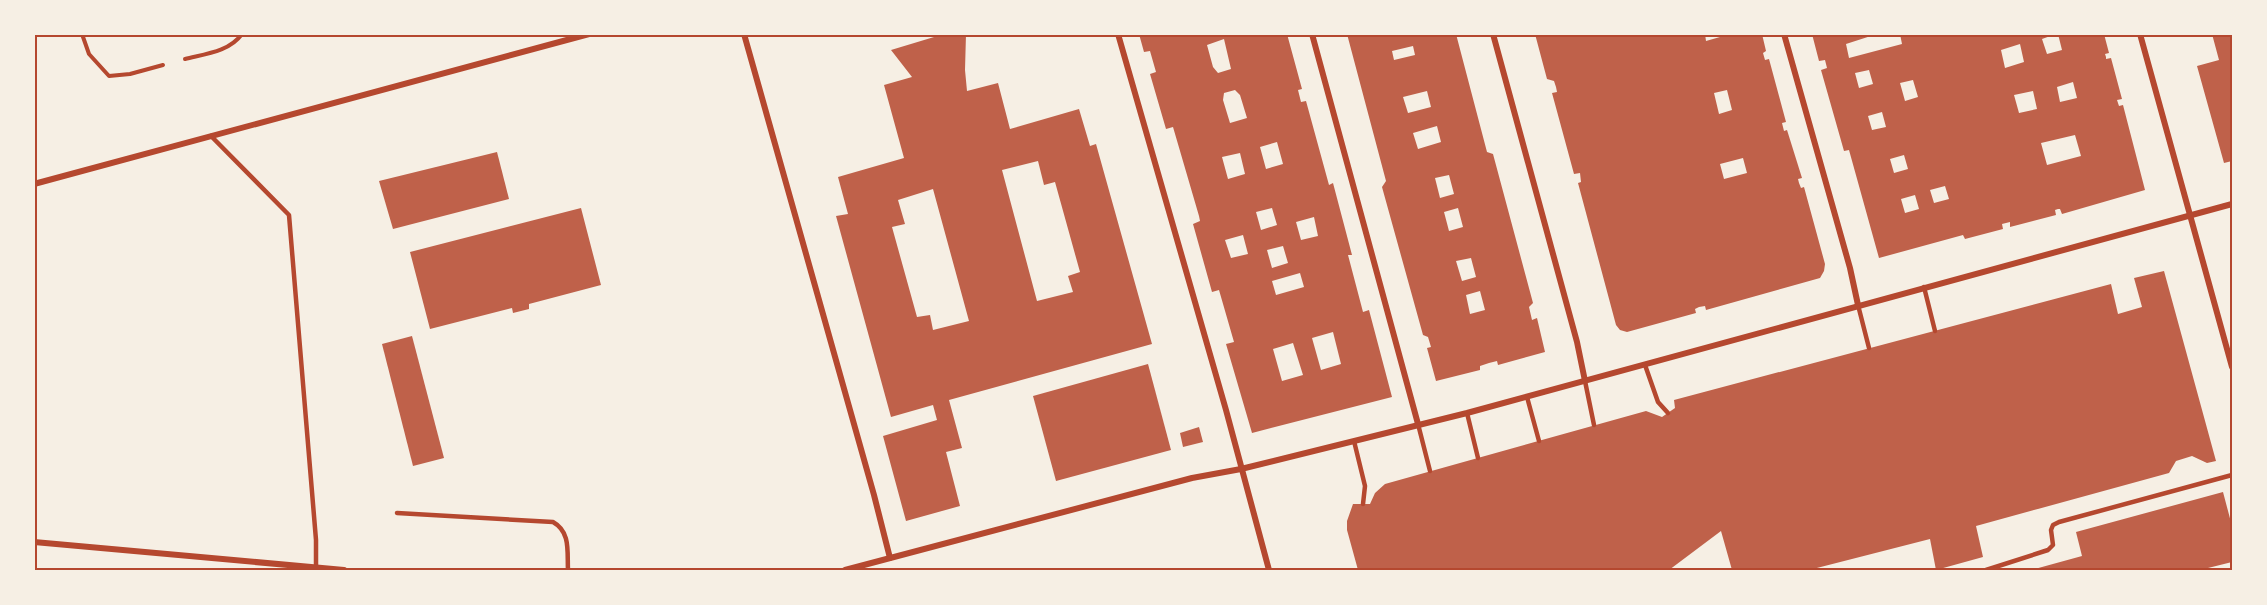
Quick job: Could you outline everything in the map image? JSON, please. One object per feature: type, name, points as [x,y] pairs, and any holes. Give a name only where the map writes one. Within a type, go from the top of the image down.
[{"type":"street","points":[[34,184],[589,34]]},
{"type":"street","points":[[744,34],[868,472],[890,558]]},
{"type":"street","points":[[1118,34],[1226,410],[1269,570]]},
{"type":"street","points":[[1312,34],[1418,424]]},
{"type":"street","points":[[1493,34],[1577,342],[1585,381]]},
{"type":"street","points":[[1784,34],[1850,268],[1858,305]]},
{"type":"street","points":[[2140,34],[2232,367]]},
{"type":"street","points":[[845,570],[1192,478],[1241,469],[1467,413],[2232,204]]},
{"type":"street","points":[[34,542],[344,570]]},
{"type":"lane","points":[[211,136],[289,215],[316,540],[316,568]]},
{"type":"lane","points":[[1924,287],[1935,331]]},
{"type":"lane","points":[[1858,305],[1869,348]]},
{"type":"lane","points":[[1645,365],[1658,402],[1668,413]]},
{"type":"lane","points":[[1585,381],[1594,425]]},
{"type":"lane","points":[[1527,397],[1539,441]]},
{"type":"lane","points":[[1467,413],[1478,458]]},
{"type":"lane","points":[[1418,424],[1430,471]]},
{"type":"lane","points":[[1354,441],[1365,486],[1363,504]]},
{"type":"lane","points":[[1986,570],[2048,550],[2053,545],[2051,530],[2053,525],[2059,522],[2232,475]]},
{"type":"lane","points":[[398,513],[553,522],[565,532],[568,570]]},
{"type":"path","points":[[82,34],[88,54],[109,76],[130,74],[163,66]]},
{"type":"path","points":[[185,60],[224,49],[236,42],[242,34]]},
{"type":"building","points":[[944,34],[966,34],[967,91],[998,83],[1010,129],[1079,109],[1090,146],[1096,144],[1152,344],[949,400],[962,448],[946,452],[960,506],[906,521],[883,436],[937,420],[933,405],[891,417],[836,216],[848,214],[838,177],[904,158],[884,85],[912,77],[891,50]],"holes":[[[1038,161],[1044,185],[1055,182],[1080,272],[1068,276],[1073,292],[1037,301],[1002,170]],[[933,189],[969,321],[933,330],[930,315],[917,317],[892,227],[905,224],[898,200]]]},
{"type":"building","points":[[1139,34],[1287,34],[1302,89],[1298,90],[1301,102],[1306,101],[1329,185],[1333,183],[1352,255],[1348,255],[1363,312],[1369,310],[1392,397],[1252,433],[1226,344],[1234,342],[1219,290],[1212,292],[1193,224],[1200,221],[1199,216],[1173,127],[1166,129],[1150,74],[1156,72],[1150,51],[1144,52]],"holes":[[[1224,39],[1231,69],[1218,73],[1213,67],[1207,45]],[[1235,90],[1240,95],[1247,118],[1230,123],[1223,100],[1224,93]],[[1277,142],[1283,164],[1266,169],[1260,147]],[[1240,153],[1245,174],[1228,179],[1222,157]],[[1272,208],[1277,225],[1261,230],[1256,212]],[[1314,217],[1318,236],[1301,240],[1296,222]],[[1243,235],[1248,254],[1231,258],[1225,240]],[[1283,246],[1288,263],[1272,268],[1267,250]],[[1300,273],[1304,287],[1276,295],[1272,281]],[[1333,332],[1341,364],[1321,370],[1312,338]],[[1293,343],[1303,375],[1282,381],[1273,349]]]},
{"type":"building","points":[[1347,34],[1456,34],[1487,152],[1493,154],[1533,303],[1529,307],[1532,320],[1537,318],[1545,352],[1498,365],[1497,361],[1489,363],[1480,366],[1480,370],[1436,381],[1427,348],[1431,347],[1428,337],[1423,335],[1382,187],[1386,181]],"holes":[[[1413,46],[1415,55],[1394,60],[1392,51]],[[1427,91],[1431,107],[1408,113],[1403,97]],[[1437,126],[1441,142],[1418,149],[1413,133]],[[1449,175],[1454,194],[1440,198],[1435,178]],[[1458,208],[1463,227],[1449,231],[1444,212]],[[1471,258],[1476,277],[1462,281],[1456,261]],[[1480,291],[1485,310],[1470,314],[1466,295]]]},
{"type":"building","points":[[1535,34],[1705,34],[1706,41],[1720,37],[1719,34],[1762,34],[1766,51],[1763,53],[1765,60],[1769,59],[1786,122],[1782,123],[1784,131],[1787,130],[1802,178],[1798,179],[1799,183],[1801,188],[1804,187],[1825,264],[1820,278],[1706,310],[1705,306],[1699,307],[1695,309],[1696,313],[1627,332],[1620,330],[1616,325],[1578,183],[1581,182],[1580,173],[1574,174],[1552,93],[1557,92],[1556,87],[1554,81],[1547,79]],"holes":[[[1727,90],[1732,110],[1719,114],[1714,93]],[[1743,158],[1747,173],[1724,179],[1720,164]]]},
{"type":"building","points":[[1812,34],[1877,34],[1846,44],[1849,58],[1902,44],[1900,34],[2056,34],[2042,39],[2047,54],[2062,50],[2058,34],[2104,34],[2109,53],[2105,54],[2106,59],[2111,58],[2122,99],[2117,100],[2119,106],[2123,105],[2145,190],[2062,214],[2058,209],[2055,210],[2056,215],[2010,227],[2010,222],[2002,224],[2003,229],[1965,239],[1963,235],[1879,258],[1849,150],[1844,151],[1821,70],[1827,68],[1825,60],[1819,61]],"holes":[[[2020,44],[2024,62],[2005,68],[2001,50]],[[1869,70],[1873,84],[1859,88],[1855,73]],[[1913,80],[1918,97],[1905,101],[1900,83]],[[2073,82],[2077,98],[2060,102],[2057,87]],[[2033,91],[2037,109],[2019,113],[2014,95]],[[1882,112],[1886,127],[1872,130],[1868,116]],[[2075,135],[2081,156],[2047,165],[2041,143]],[[1904,155],[1908,169],[1894,173],[1890,159]],[[1945,186],[1949,199],[1934,203],[1930,190]],[[1915,195],[1919,209],[1905,213],[1901,199]]]},
{"type":"building","points":[[2212,34],[2232,34],[2232,161],[2224,163],[2197,66],[2219,60]]},
{"type":"building","points":[[497,152],[509,199],[393,229],[379,181]]},
{"type":"building","points":[[581,208],[601,285],[529,304],[529,309],[513,313],[512,308],[430,329],[410,252]]},
{"type":"building","points":[[2164,271],[2216,461],[2207,463],[2192,456],[2176,461],[2169,473],[1976,526],[1983,557],[1936,570],[1930,539],[1809,570],[1732,570],[1721,531],[1669,570],[1358,570],[1347,530],[1347,521],[1353,504],[1370,504],[1375,493],[1385,484],[1646,411],[1662,417],[1675,408],[1674,400],[2111,284],[2118,314],[2142,307],[2134,278]]},
{"type":"building","points":[[412,336],[444,458],[413,466],[382,344]]},
{"type":"building","points":[[1148,364],[1171,450],[1056,481],[1033,396]]},
{"type":"building","points":[[1199,427],[1203,442],[1183,447],[1180,433]]},
{"type":"building","points":[[2223,492],[2232,526],[2232,562],[2200,570],[2031,570],[2082,556],[2076,532]]}]
